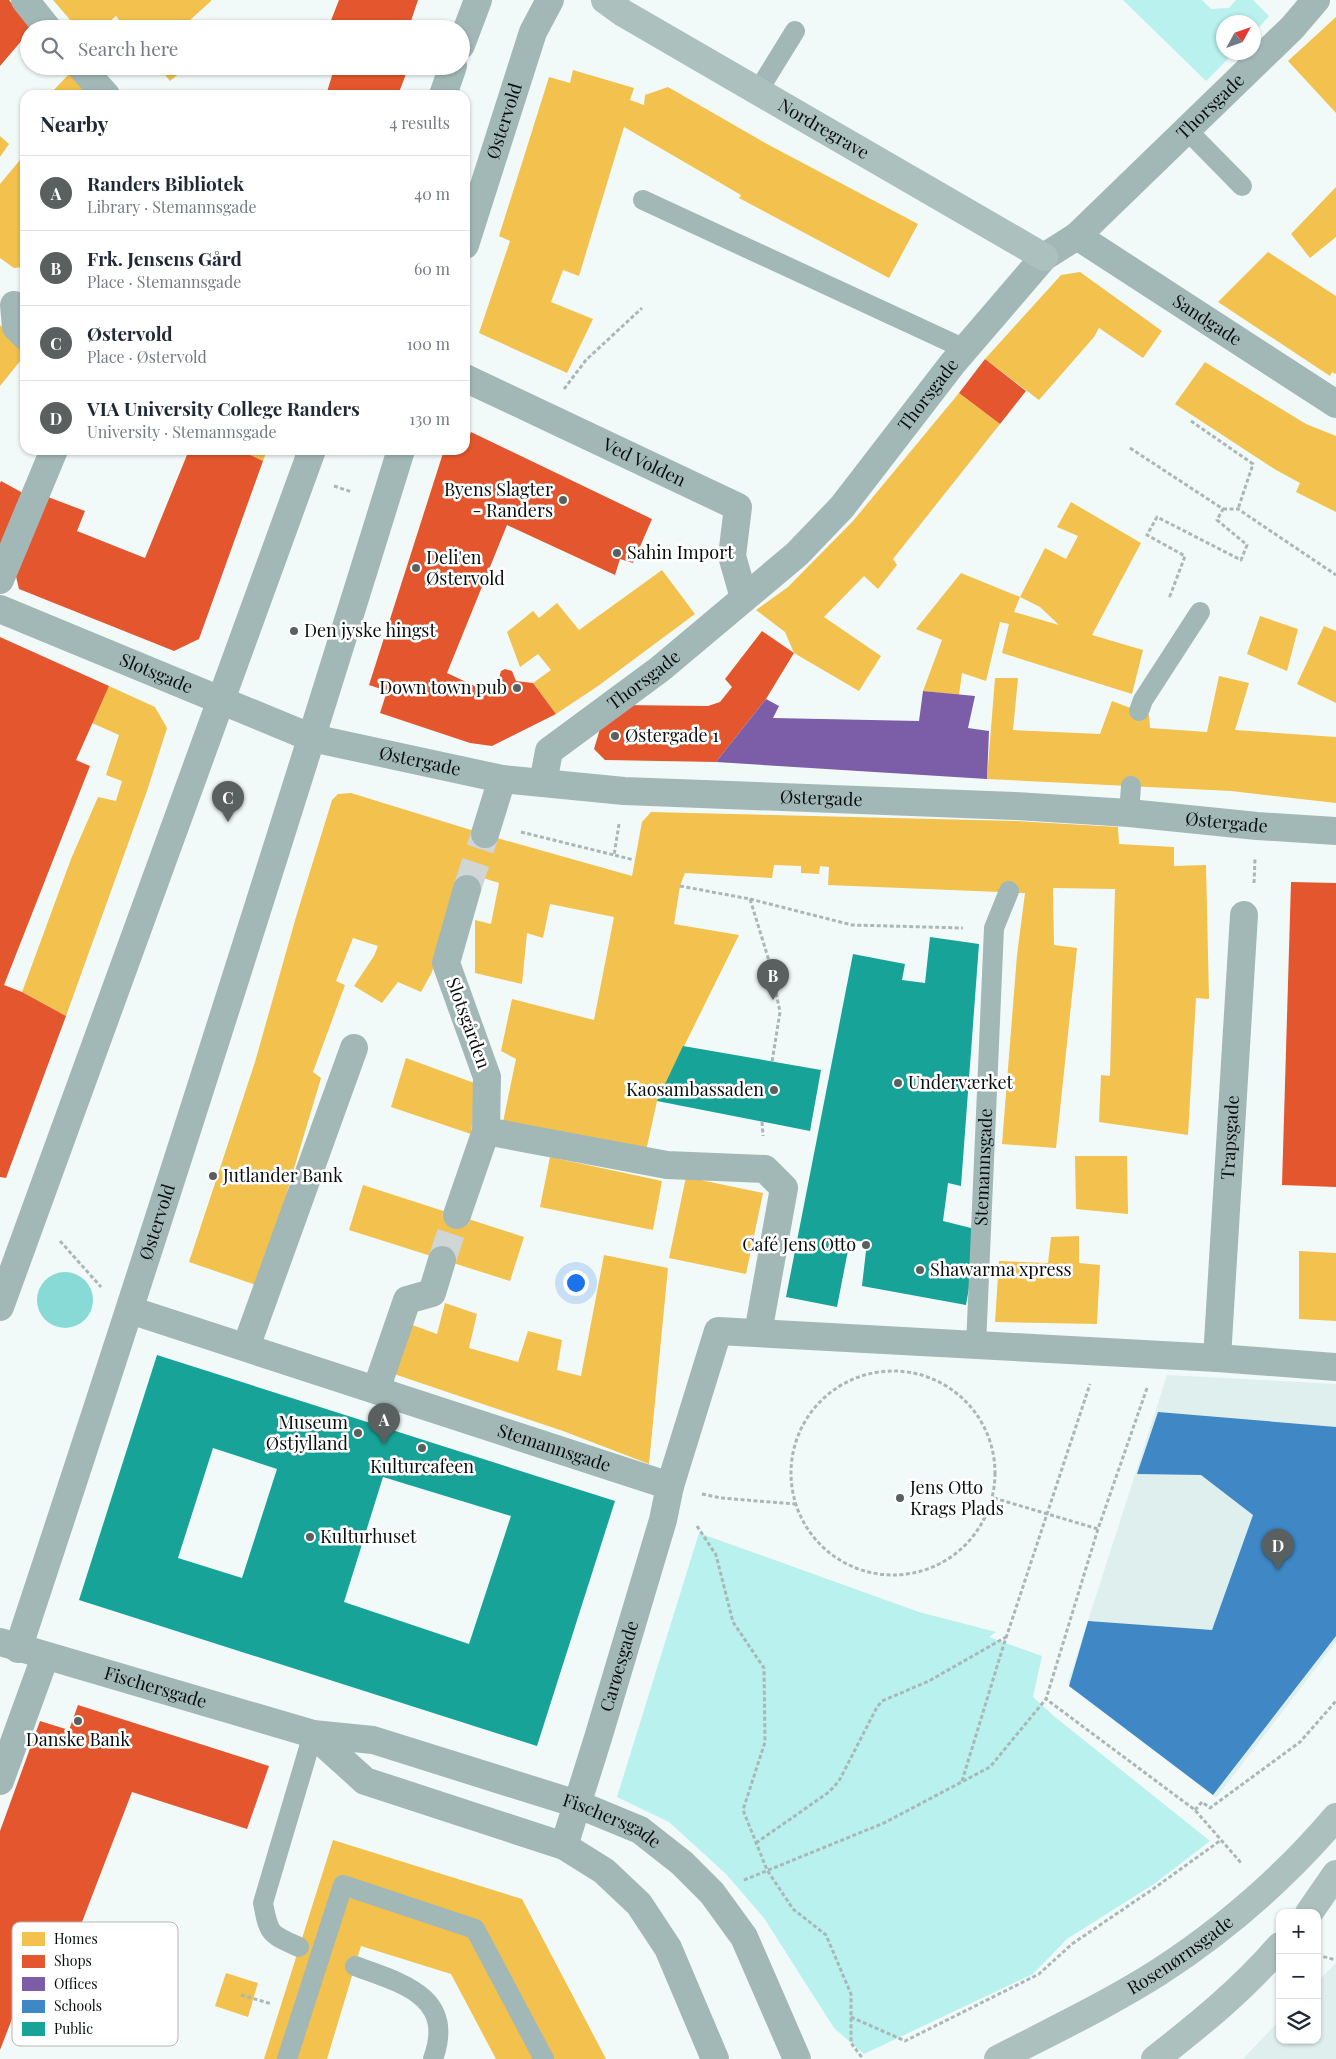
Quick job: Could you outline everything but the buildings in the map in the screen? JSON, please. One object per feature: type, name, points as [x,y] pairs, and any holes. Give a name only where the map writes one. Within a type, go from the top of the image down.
[{"type":"main road","name":"Nordregrave","points":[[604,0],[1044,257]]},
{"type":"main road","name":"Rosenørnsgade","points":[[998,2059],[1107,2002],[1158,1972],[1211,1935],[1265,1891],[1336,1816]]},
{"type":"main road","points":[[1312,1909],[1336,1874]]},
{"type":"main road","points":[[1155,2059],[1206,2019],[1276,1951]]},
{"type":"street","points":[[25,0],[41,20]]},
{"type":"street","points":[[470,21],[478,0]]},
{"type":"street","name":"Østervold","points":[[470,229],[532,32],[550,0]]},
{"type":"street","name":"Thorsgade","points":[[543,783],[549,751],[660,669],[797,554],[842,507],[965,349],[1044,257],[1077,236],[1301,18],[1316,0]]},
{"type":"street","points":[[88,75],[102,90]]},
{"type":"street","points":[[445,90],[451,75]]},
{"type":"street","name":"Sandgade","points":[[1077,236],[1336,404]]},
{"type":"street","points":[[13,297],[16,327],[20,331]]},
{"type":"street","name":"Ved Volden","points":[[470,380],[738,507],[732,556],[744,598]]},
{"type":"street","points":[[0,580],[52,455]]},
{"type":"street","name":"Østervold","points":[[9,1646],[130,1310],[312,738],[399,455]]},
{"type":"street","points":[[0,1307],[307,462]]},
{"type":"street","name":"Slotsgade","points":[[0,609],[312,738]]},
{"type":"street","name":"Østergade","points":[[312,738],[502,779],[624,791],[1015,813],[1129,813],[1257,826],[1336,831]]},
{"type":"street","points":[[487,829],[502,779]]},
{"type":"street","name":"Slotsgården","points":[[457,1215],[486,1131],[487,1076],[446,963],[467,890]]},
{"type":"street","name":"Trapsgade","points":[[1218,1358],[1244,916]]},
{"type":"street","points":[[246,1347],[354,1048]]},
{"type":"street","points":[[486,1131],[667,1165],[765,1169],[784,1188],[758,1333]]},
{"type":"street","points":[[376,1390],[407,1300],[432,1293],[442,1260]]},
{"type":"street","name":"Stemannsgade","points":[[130,1310],[670,1486]]},
{"type":"street","points":[[670,1486],[718,1331],[1218,1358],[1336,1367]]},
{"type":"street","name":"Carøesgade","points":[[564,1846],[663,1520],[670,1486]]},
{"type":"street","name":"Fischersgade","points":[[9,1646],[313,1734],[373,1740],[577,1804],[640,1830],[682,1863],[712,1893],[744,1937],[797,2059]]},
{"type":"street","points":[[0,1781],[45,1656]]},
{"type":"street","name":"Fischersgade","points":[[313,1734],[365,1781],[564,1846],[604,1871],[639,1904],[668,1948],[715,2059]]},
{"type":"lane","points":[[758,91],[795,31]]},
{"type":"lane","points":[[1187,130],[1242,186]]},
{"type":"lane","points":[[643,200],[965,349]]},
{"type":"lane","points":[[1140,711],[1143,700],[1200,612]]},
{"type":"lane","points":[[1129,813],[1131,786]]},
{"type":"lane","name":"Stemannsgade","points":[[976,1346],[994,928],[1009,891]]},
{"type":"lane","points":[[299,1947],[274,1936],[268,1927],[264,1903],[313,1734]]},
{"type":"lane","points":[[287,2059],[342,1885],[475,1928],[544,2059]]},
{"type":"lane","points":[[355,1966],[407,1986],[426,2000],[437,2020],[439,2043],[433,2059]]},
{"type":"path","points":[[545,415],[586,360],[642,308]]},
{"type":"path","points":[[1191,421],[1253,464],[1238,509]]},
{"type":"path","points":[[1130,448],[1223,509],[1238,509],[1336,576]]},
{"type":"path","points":[[307,462],[384,504]]},
{"type":"path","points":[[1200,612],[1170,596],[1185,556],[1147,535],[1157,518],[1241,560],[1247,545],[1217,520],[1223,509]]},
{"type":"path","points":[[614,855],[624,791]]},
{"type":"path","points":[[1244,916],[1253,904],[1257,826]]},
{"type":"path","points":[[487,829],[634,860]]},
{"type":"path","points":[[680,886],[750,899],[852,925],[994,928]]},
{"type":"path","points":[[750,899],[770,964],[780,1012],[772,1062]]},
{"type":"path","points":[[32,1217],[42,1221],[118,1306],[130,1310]]},
{"type":"path","points":[[962,1781],[1007,1637],[1101,1352]]},
{"type":"path","points":[[881,1371],[914,1372],[945,1384],[970,1405],[988,1433],[996,1465],[994,1498],[980,1528],[958,1553],[930,1570],[897,1576],[864,1572],[834,1557],[810,1534],[795,1504],[790,1474],[794,1445],[807,1417],[826,1394],[852,1379],[881,1371]]},
{"type":"path","points":[[712,1893],[884,1823],[990,1766],[1046,1699],[1098,1529],[1139,1412]]},
{"type":"path","points":[[670,1486],[721,1498],[795,1504]]},
{"type":"path","points":[[994,1498],[1098,1529]]},
{"type":"path","points":[[716,1554],[733,1622],[764,1668],[765,1742],[743,1810],[767,1870],[793,1909],[826,1935],[851,1994],[851,2043],[863,2059]]},
{"type":"path","points":[[756,1842],[829,1792],[839,1780],[877,1707],[882,1701],[929,1681],[1007,1637]]},
{"type":"path","points":[[851,2017],[904,2041],[1039,1974],[1072,1944],[1221,1840],[1195,1810],[1046,1699]]},
{"type":"path","points":[[1195,1810],[1202,1802],[1210,1808],[1300,1742],[1336,1701]]},
{"type":"path","points":[[1321,1956],[1336,1960]]},
{"type":"shaded area","points":[[1123,0],[1202,0],[1211,9],[1229,8],[1236,0],[1253,0],[1269,16],[1261,25],[1261,15],[1216,15],[1216,60],[1227,60],[1206,81]]},
{"type":"shaded area","points":[[59,1272],[71,1272],[81,1276],[89,1284],[93,1300],[89,1316],[81,1324],[71,1328],[59,1328],[49,1324],[41,1316],[37,1306],[37,1294],[41,1284],[49,1276]]},
{"type":"shaded area","points":[[1167,1375],[1336,1384],[1336,1642],[1216,1798],[1068,1683]]},
{"type":"shaded area","points":[[699,1533],[919,1612],[996,1632],[989,1637],[1042,1656],[1033,1697],[1055,1717],[1210,1841],[1154,1884],[1067,1939],[1033,1974],[864,2054],[834,2028],[764,1918],[726,1874],[669,1822],[617,1797]]},
{"type":"shaded area","points":[[1336,1963],[1336,2059],[1243,2059],[1276,2024],[1276,2044],[1321,2044],[1321,1978]]},
{"type":"tunnel","points":[[467,889],[485,834]]},
{"type":"tunnel","points":[[442,1260],[457,1215]]},
{"type":"place","name":"Byens Slagter - Randers","points":[[563,500]]},
{"type":"place","name":"Sahin Import","points":[[617,553]]},
{"type":"place","name":"Deli'en Østervold","points":[[416,568]]},
{"type":"place","name":"Den jyske hingst","points":[[294,631]]},
{"type":"place","name":"Down town pub","points":[[517,688]]},
{"type":"place","name":"Østergade 1","points":[[615,736]]},
{"type":"place","name":"Østervold","points":[[228,822]]},
{"type":"place","name":"Frk. Jensens Gård","points":[[773,1000]]},
{"type":"place","name":"Underværket","points":[[898,1083]]},
{"type":"place","name":"Kaosambassaden","points":[[774,1090]]},
{"type":"place","name":"Jutlander Bank","points":[[213,1176]]},
{"type":"place","name":"Café Jens Otto","points":[[866,1245]]},
{"type":"place","name":"Shawarma xpress","points":[[920,1270]]},
{"type":"place","name":"Museum Østjylland","points":[[358,1433]]},
{"type":"place","name":"Randers Bibliotek","points":[[384,1444]]},
{"type":"place","name":"Kulturcafeen","points":[[422,1448]]},
{"type":"place","name":"Jens Otto Krags Plads","points":[[900,1498]]},
{"type":"place","name":"Kulturhuset","points":[[310,1537]]},
{"type":"place","name":"VIA University College Randers","points":[[1278,1570]]},
{"type":"place","name":"Danske Bank","points":[[78,1721]]}]
